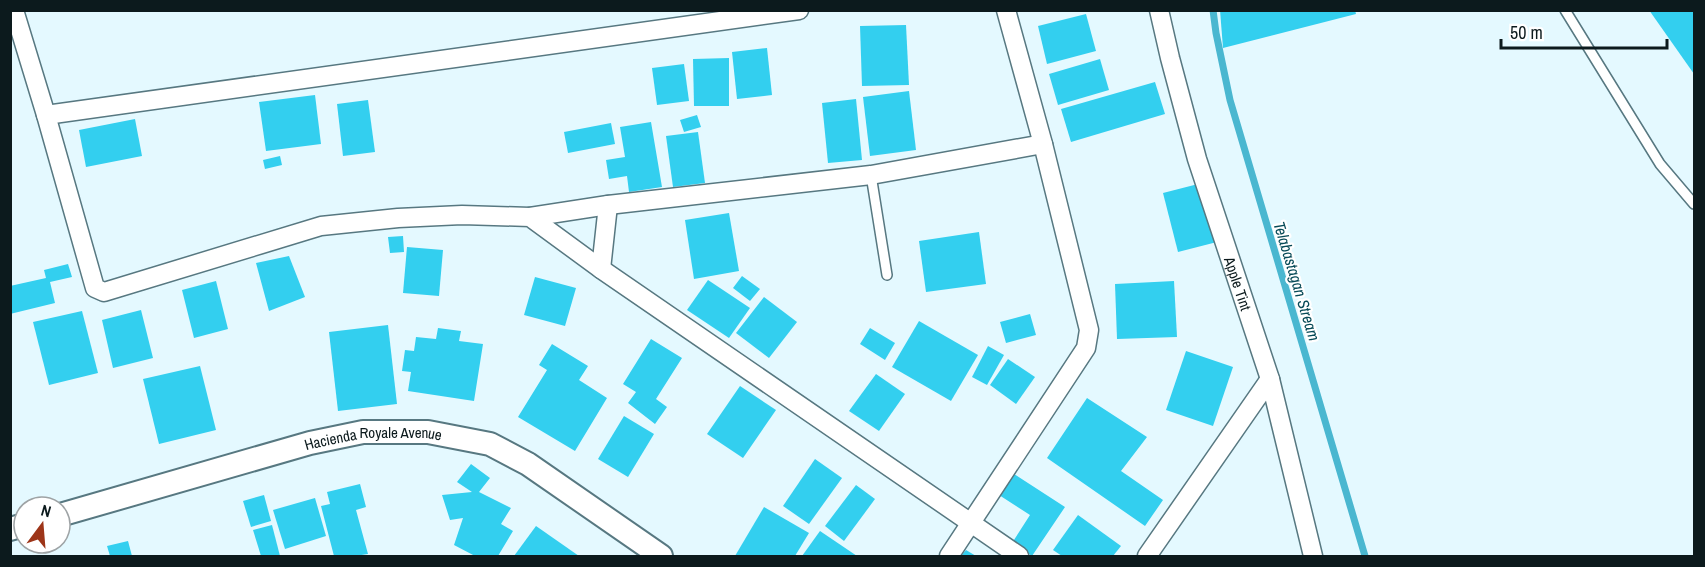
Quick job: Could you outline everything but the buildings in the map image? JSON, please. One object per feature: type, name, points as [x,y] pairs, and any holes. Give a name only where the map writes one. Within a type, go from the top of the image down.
[{"type":"street","points":[[14,10],[95,288],[104,292],[321,226],[398,218],[462,215],[530,217],[608,205],[871,175],[1043,144]]},
{"type":"street","points":[[46,115],[799,10]]},
{"type":"street","points":[[949,556],[1086,348],[1089,330],[1043,144],[1006,10]]},
{"type":"street","name":"Apple Tint","points":[[1159,10],[1197,159],[1270,379],[1313,556]]},
{"type":"street","points":[[601,269],[608,205]]},
{"type":"street","points":[[530,217],[601,269],[1019,556]]},
{"type":"street","points":[[1147,556],[1270,379]]},
{"type":"street","name":"Hacienda Royale Avenue","points":[[72,512],[310,443],[363,432],[428,432],[490,444],[528,464],[661,556]]},
{"type":"lane","points":[[1565,10],[1660,164],[1695,204]]},
{"type":"lane","points":[[871,175],[887,275]]},
{"type":"waterway","name":"Telabastagan Stream","points":[[1213,10],[1230,100],[1365,556]]}]
